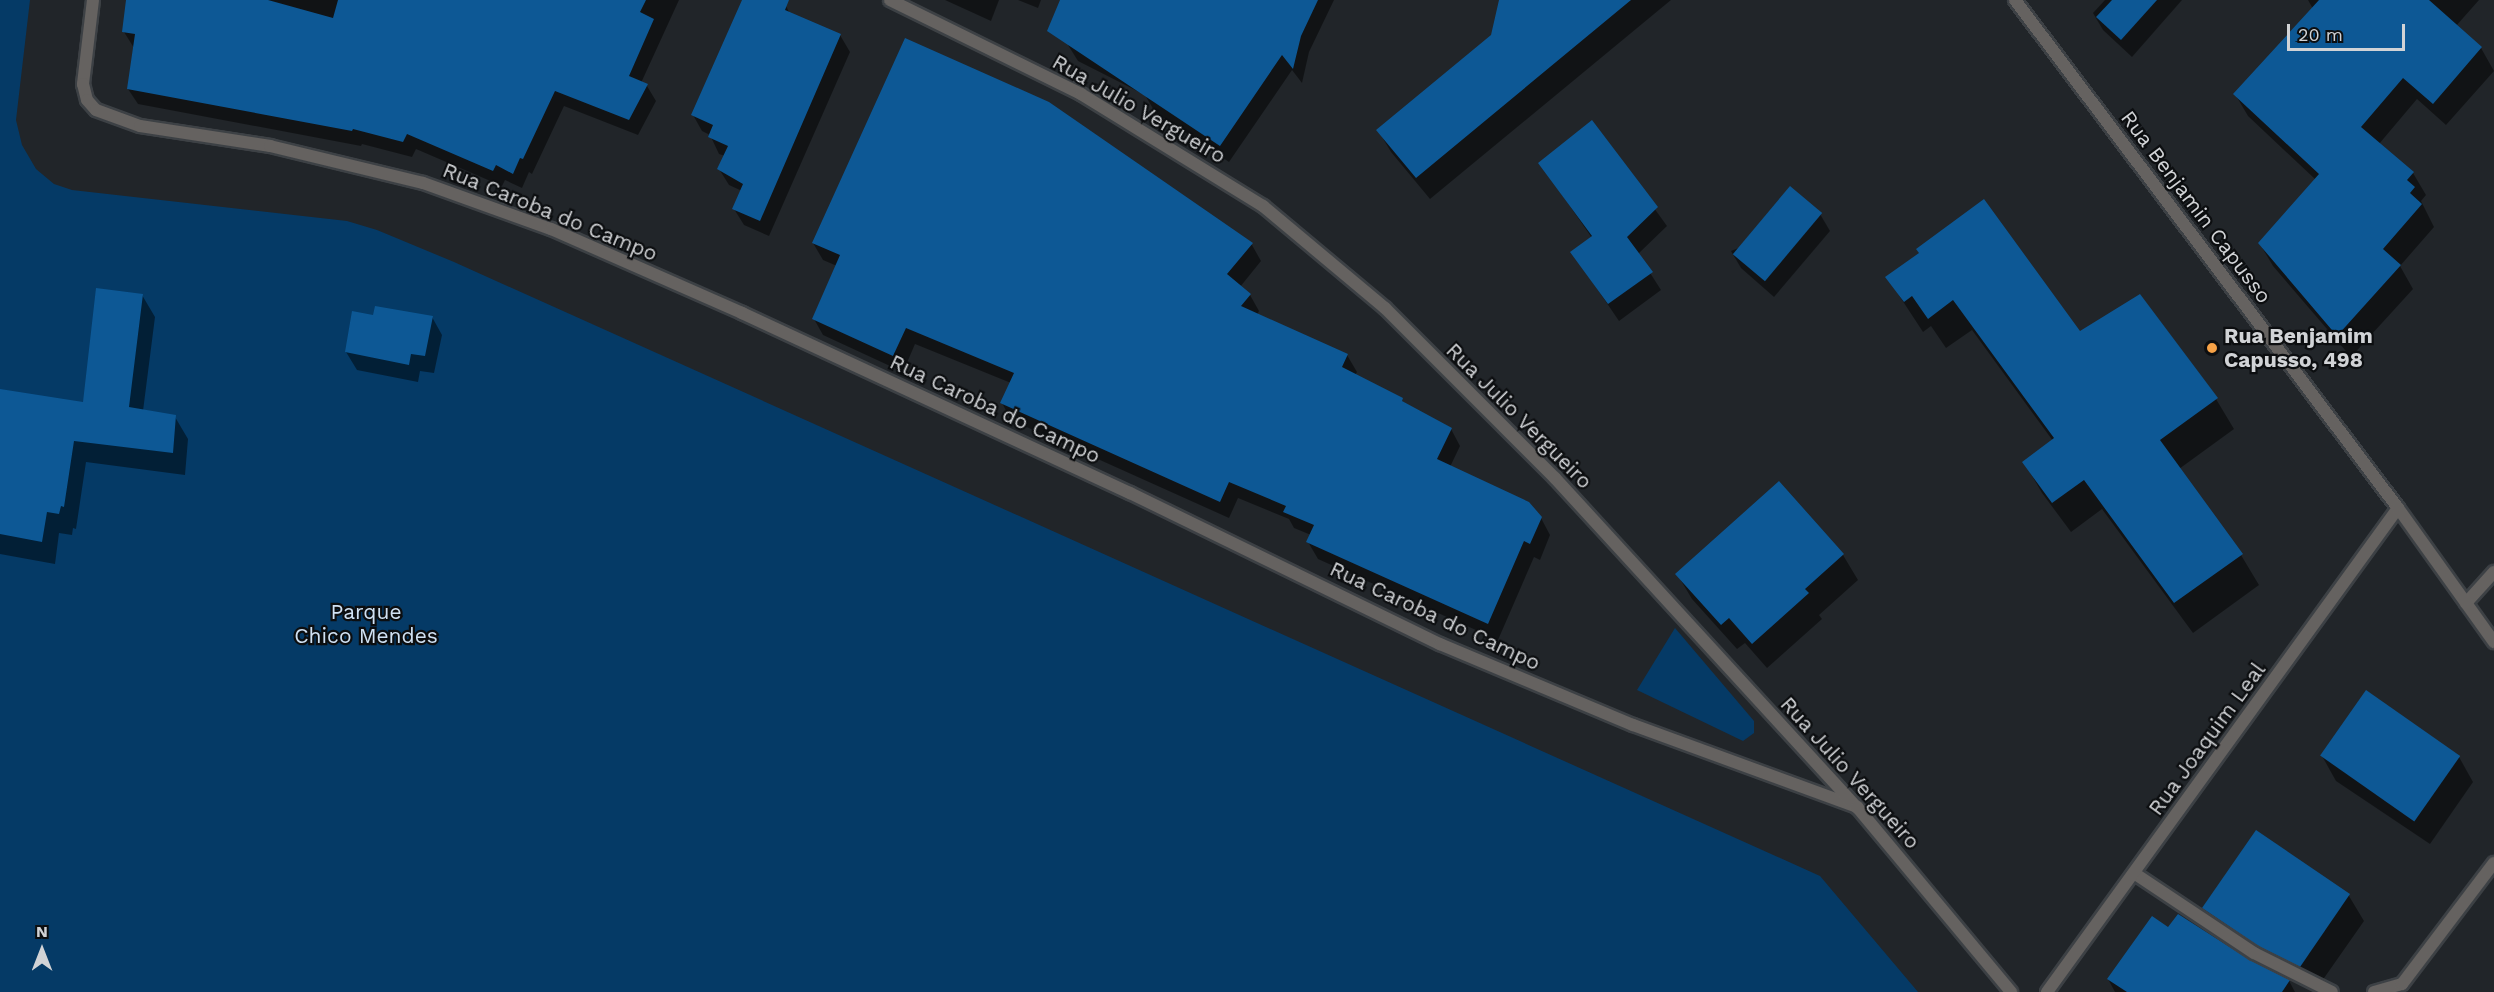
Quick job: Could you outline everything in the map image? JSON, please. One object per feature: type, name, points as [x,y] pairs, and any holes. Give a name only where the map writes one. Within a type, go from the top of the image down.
[{"type":"street","name":"Rua Caroba do Campo","points":[[93,0],[83,84],[87,100],[96,110],[140,126],[270,146],[423,183],[551,229],[742,314],[1130,493],[1440,644],[1633,725],[1857,807]]},
{"type":"street","name":"Rua Julio Vergueiro","points":[[890,0],[1081,94],[1263,206],[1385,308],[1555,478],[1857,807],[2011,992]]},
{"type":"street","name":"Rua Benjamin Capusso","points":[[2014,0],[2398,508],[2494,642]]},
{"type":"street","name":"Rua Joaquim Leal","points":[[2047,992],[2398,508]]},
{"type":"street","points":[[2466,603],[2494,572]]},
{"type":"street","points":[[2374,992],[2402,984],[2494,863]]},
{"type":"street","points":[[2134,873],[2254,952],[2332,992]]},
{"type":"green space","name":"Parque Chico Mendes","points":[[0,0],[30,0],[16,120],[22,145],[36,169],[54,184],[72,190],[347,221],[377,230],[454,262],[1820,876],[1918,992],[0,992]]},
{"type":"green space","points":[[1675,628],[1754,721],[1754,733],[1743,741],[1637,690]]},
{"type":"building","points":[[126,0],[268,0],[333,18],[338,0],[646,0],[640,12],[654,19],[629,76],[648,84],[629,120],[555,91],[523,159],[520,158],[513,174],[496,165],[493,171],[407,134],[403,142],[353,129],[352,131],[127,89],[135,34],[122,32]]},
{"type":"building","points":[[742,0],[789,0],[785,10],[841,34],[760,221],[732,209],[743,184],[717,169],[728,146],[708,137],[713,125],[691,115]]},
{"type":"building","points":[[1060,0],[1318,0],[1301,36],[1293,69],[1282,55],[1220,146],[1047,31]]},
{"type":"building","points":[[1499,0],[1631,0],[1416,178],[1376,130],[1491,35]]},
{"type":"building","points":[[2112,0],[2157,0],[2121,40],[2096,17]]},
{"type":"building","points":[[2319,0],[2429,0],[2482,47],[2433,104],[2403,78],[2361,127],[2414,172],[2407,180],[2415,187],[2410,193],[2422,204],[2383,249],[2401,265],[2337,336],[2258,243],[2319,174],[2233,94]]},
{"type":"building","points":[[905,38],[1049,102],[1253,243],[1227,274],[1251,294],[1241,306],[1348,354],[1342,367],[1403,398],[1402,401],[1452,428],[1437,459],[1529,502],[1542,517],[1530,544],[1524,541],[1488,624],[1306,542],[1314,525],[1283,512],[1286,506],[1229,482],[1220,502],[1000,403],[1014,373],[906,328],[893,356],[812,319],[840,255],[812,243]]},
{"type":"building","points":[[1592,120],[1658,207],[1627,237],[1653,272],[1608,304],[1570,252],[1592,236],[1538,163]]},
{"type":"building","points":[[1790,186],[1822,213],[1765,281],[1733,254]]},
{"type":"building","points":[[1984,199],[2080,331],[2140,294],[2218,398],[2160,440],[2243,554],[2174,603],[2084,480],[2052,503],[2022,462],[2054,438],[1953,300],[1928,319],[1912,296],[1904,302],[1885,277],[1919,253],[1916,249]]},
{"type":"building","points":[[96,288],[143,294],[129,407],[176,415],[173,453],[74,441],[64,507],[61,506],[59,514],[47,512],[42,542],[0,534],[0,389],[83,402]]},
{"type":"building","points":[[375,306],[433,316],[425,356],[411,354],[409,365],[345,352],[352,311],[373,315]]},
{"type":"building","points":[[1779,481],[1844,554],[1805,589],[1809,593],[1752,644],[1729,618],[1721,625],[1675,574]]},
{"type":"building","points":[[2366,690],[2460,756],[2414,821],[2320,756]]},
{"type":"building","points":[[2256,830],[2350,894],[2300,967],[2258,946],[2202,908]]},
{"type":"building","points":[[2178,914],[2250,960],[2290,980],[2282,992],[2127,992],[2107,979],[2152,916],[2168,927]]},
{"type":"place","name":"Rua Benjamim Capusso, 498","points":[[2212,348]]}]
